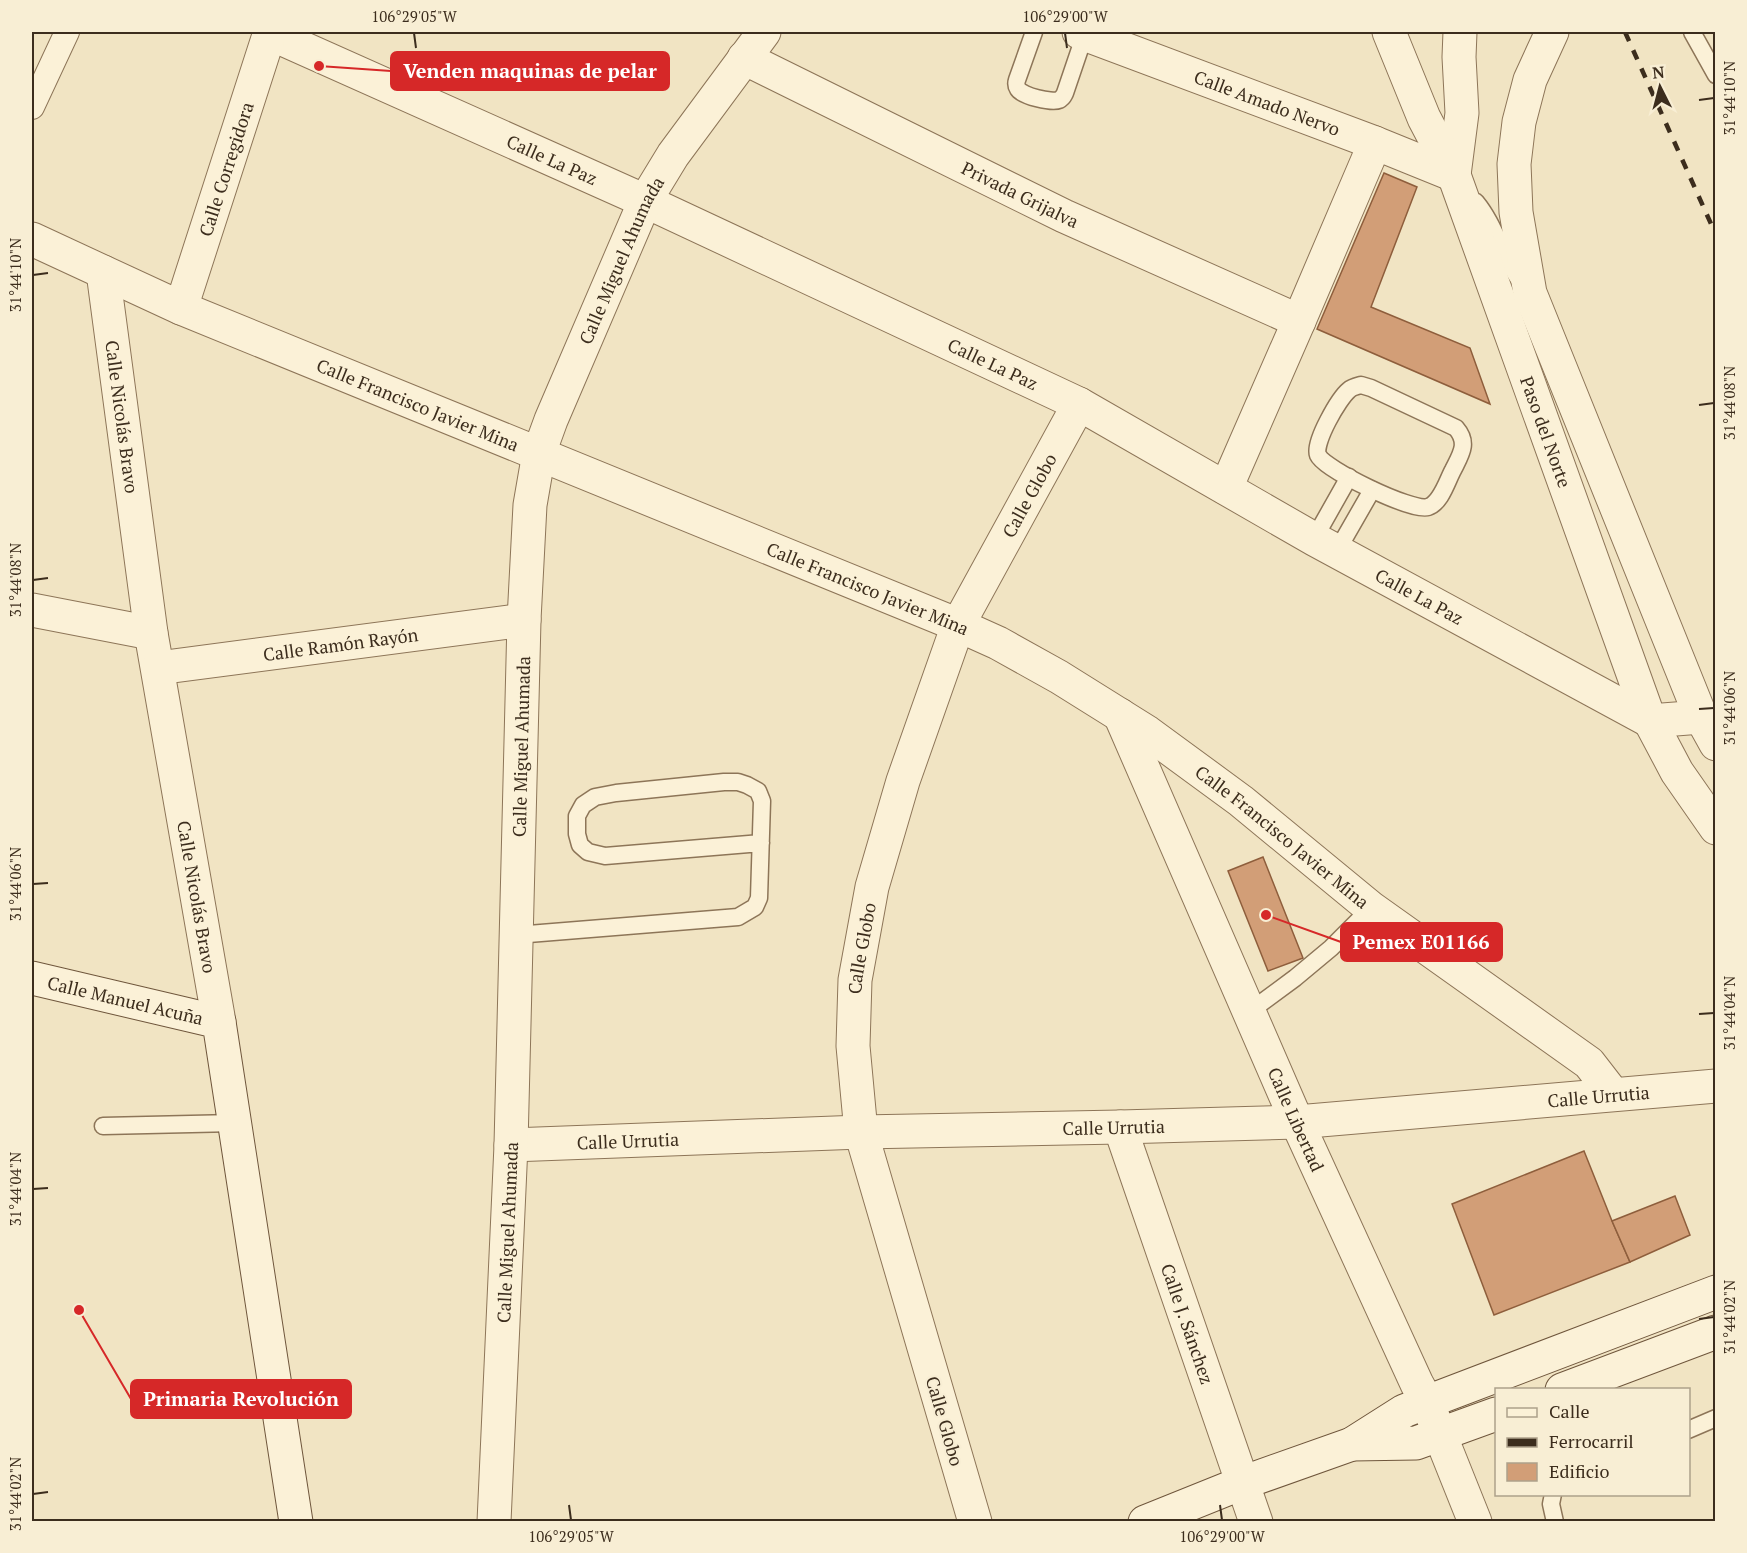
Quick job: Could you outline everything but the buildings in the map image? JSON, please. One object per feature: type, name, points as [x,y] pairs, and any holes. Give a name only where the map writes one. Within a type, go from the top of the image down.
[{"type":"street","points":[[32,106],[67,32]]},
{"type":"street","name":"Calle La Paz","points":[[268,32],[645,201],[1079,404],[1405,590],[1650,721]]},
{"type":"street","name":"Calle Corregidora","points":[[181,308],[268,32]]},
{"type":"street","name":"Calle Miguel Ahumada","points":[[494,1521],[511,1145],[524,620],[530,505],[539,453],[645,201],[672,155],[764,32]]},
{"type":"street","name":"Paso del Norte","points":[[1389,32],[1424,118],[1454,175],[1650,721],[1677,772],[1716,828]]},
{"type":"street","points":[[1454,175],[1462,113],[1460,32]]},
{"type":"street","name":"Paso del Norte","points":[[1552,32],[1530,81],[1519,122],[1514,164],[1516,212],[1530,293],[1708,730]]},
{"type":"street","name":"Calle Amado Nervo","points":[[1082,33],[1454,175]]},
{"type":"street","name":"Privada Grijalva","points":[[744,58],[1064,216],[1299,321]]},
{"type":"street","points":[[1226,488],[1375,143]]},
{"type":"street","name":"Calle Francisco Javier Mina","points":[[32,239],[181,308],[998,643],[1059,677],[1147,732],[1240,801],[1371,908],[1589,1063],[1613,1094]]},
{"type":"street","name":"Calle Nicolás Bravo","points":[[104,272],[151,633],[219,1022],[296,1521]]},
{"type":"street","name":"Calle Globo","points":[[975,1521],[861,1132],[853,1046],[855,980],[872,887],[903,782],[958,625],[1079,404]]},
{"type":"street","points":[[32,610],[151,633]]},
{"type":"street","name":"Calle Ramón Rayón","points":[[158,668],[524,620]]},
{"type":"street","name":"Calle Libertad","points":[[1120,715],[1297,1122],[1426,1402],[1475,1521]]},
{"type":"street","points":[[1650,721],[1708,730]]},
{"type":"street","name":"Calle Manuel Acuña","points":[[32,978],[219,1022]]},
{"type":"street","name":"Calle Urrutia","points":[[511,1145],[861,1132],[1297,1122],[1716,1086]]},
{"type":"street","name":"Calle J. Sánchez","points":[[1120,1127],[1256,1521]]},
{"type":"street","points":[[1145,1521],[1352,1444],[1404,1411],[1426,1402],[1716,1292]]},
{"type":"street","points":[[1565,1388],[1716,1332]]},
{"type":"street","points":[[1352,1444],[1416,1443],[1495,1415]]},
{"type":"lane","points":[[1034,32],[1016,85],[1022,93],[1050,102],[1062,98],[1065,93],[1082,33]]},
{"type":"lane","points":[[1692,32],[1716,75]]},
{"type":"lane","points":[[1454,175],[1484,212],[1510,266],[1530,293]]},
{"type":"lane","points":[[1361,385],[1456,428],[1462,435],[1463,443],[1461,454],[1439,498],[1426,508],[1412,506],[1372,490],[1324,463],[1318,455],[1317,448],[1319,439],[1343,395],[1351,388],[1361,385]]},
{"type":"lane","points":[[1325,545],[1349,477]]},
{"type":"lane","points":[[1325,545],[1372,490]]},
{"type":"lane","points":[[516,935],[738,917],[755,907],[759,898],[761,843],[762,801],[758,791],[738,782],[724,782],[616,792],[595,797],[583,805],[578,816],[577,834],[580,844],[588,852],[605,856],[761,843]]},
{"type":"lane","points":[[1249,1012],[1331,948],[1371,908]]},
{"type":"lane","points":[[103,1126],[235,1123]]},
{"type":"lane","points":[[1690,1430],[1716,1418]]},
{"type":"lane","points":[[1553,1496],[1551,1504],[1555,1521]]},
{"type":"railway","points":[[1625,32],[1716,235]]},
{"type":"place","name":"Venden maquinas de pelar","points":[[319,66]]},
{"type":"place","name":"Pemex E01166","points":[[1266,915]]},
{"type":"place","name":"Primaria Revolución","points":[[79,1310]]}]
